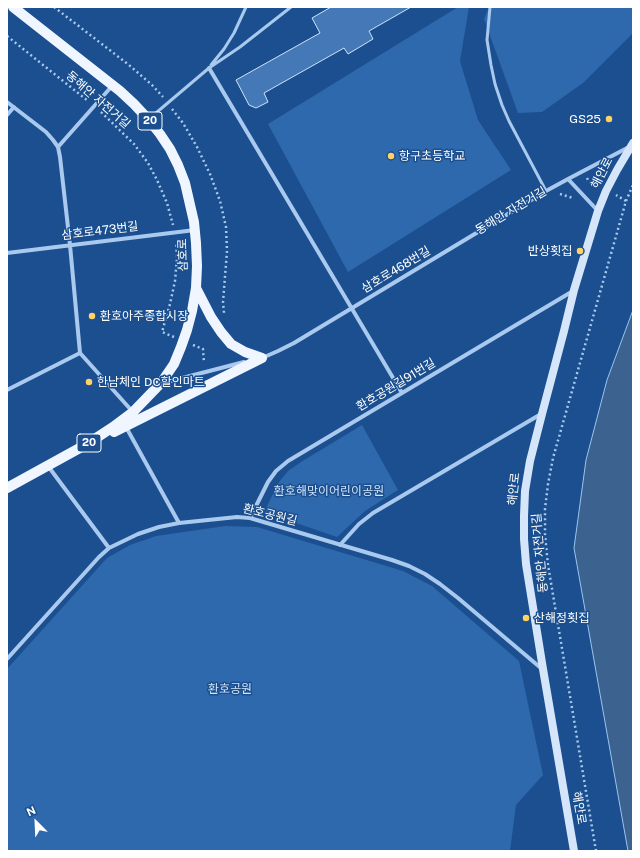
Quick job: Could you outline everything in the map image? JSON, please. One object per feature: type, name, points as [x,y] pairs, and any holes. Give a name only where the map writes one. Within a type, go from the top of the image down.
[{"type":"main road","name":"삼호로","points":[[7,488],[87,444],[113,427],[133,412],[161,383],[174,364],[192,311],[196,288],[197,258],[195,229],[190,201],[178,165],[167,144],[148,119],[134,104],[13,7]]},
{"type":"main road","points":[[196,288],[211,317],[231,344],[245,352],[262,358]]},
{"type":"main road","points":[[48,465],[262,358]]},
{"type":"street","points":[[209,68],[402,393]]},
{"type":"street","points":[[58,147],[113,86]]},
{"type":"street","points":[[7,102],[46,132],[58,147],[70,245],[80,354],[133,412]]},
{"type":"street","points":[[7,116],[14,107]]},
{"type":"street","name":"삼호로468번길","points":[[161,383],[262,358],[294,343],[546,191],[631,145]]},
{"type":"street","name":"해안로","points":[[574,851],[526,564],[524,540],[525,491],[530,461],[574,290],[598,211],[606,191],[631,145]]},
{"type":"street","points":[[568,179],[598,211]]},
{"type":"street","name":"삼호로473번길","points":[[7,253],[195,229]]},
{"type":"street","name":"환호공원길91번길","points":[[250,518],[268,482],[276,471],[288,461],[574,290]]},
{"type":"street","points":[[7,390],[80,354]]},
{"type":"street","points":[[340,545],[359,524],[373,513],[542,414]]},
{"type":"street","points":[[126,426],[179,523]]},
{"type":"street","points":[[48,465],[109,548]]},
{"type":"street","name":"환호공원길","points":[[7,659],[99,557],[109,548],[138,534],[159,527],[179,523],[237,517],[250,518],[410,566],[440,584],[543,669]]},
{"type":"lane","points":[[209,68],[234,33],[246,7]]},
{"type":"lane","points":[[148,119],[209,68],[240,47],[291,7]]},
{"type":"lane","points":[[490,7],[487,40],[489,58],[495,84],[509,121],[546,191]]},
{"type":"path","name":"동해안 자전거길","points":[[7,36],[95,106],[118,127],[134,144],[158,180],[167,203],[175,232],[177,258],[175,281],[162,332],[175,337]]},
{"type":"path","points":[[584,187],[589,182],[626,201]]},
{"type":"path","name":"동해안 자전거길","points":[[596,851],[548,565],[545,536],[545,509],[553,458],[626,201],[633,184]]},
{"type":"path","name":"동해안 자전거길","points":[[560,194],[573,198]]},
{"type":"path","points":[[189,343],[203,349],[205,372]]},
{"type":"green space","name":"항구초등학교","points":[[458,7],[469,7],[460,61],[478,120],[511,170],[348,272],[268,124]]},
{"type":"green space","points":[[489,7],[633,7],[633,33],[583,83],[542,112],[518,113],[484,19]]},
{"type":"green space","name":"환호해맞이어린이공원","points":[[362,425],[398,490],[365,511],[337,537],[264,512],[279,482],[288,471]]},
{"type":"green space","name":"환호공원","points":[[225,526],[257,527],[403,571],[432,586],[519,661],[543,775],[516,805],[510,851],[7,851],[7,669],[107,558],[130,545],[156,536]]},
{"type":"shaded area","points":[[633,310],[633,851],[628,851],[574,548],[586,460],[607,380]]},
{"type":"building","points":[[331,7],[411,7],[369,31],[373,39],[348,54],[344,48],[264,93],[268,102],[256,108],[249,105],[236,80],[320,33],[312,18]]},
{"type":"place","name":"GS25","points":[[609,119]]},
{"type":"place","name":"항구초등학교","points":[[391,156]]},
{"type":"place","name":"반상횟집","points":[[580,251]]},
{"type":"place","name":"환호아주종합시장","points":[[92,316]]},
{"type":"place","name":"한남체인 DC할인마트","points":[[89,382]]},
{"type":"place","name":"산해정횟집","points":[[526,618]]}]
